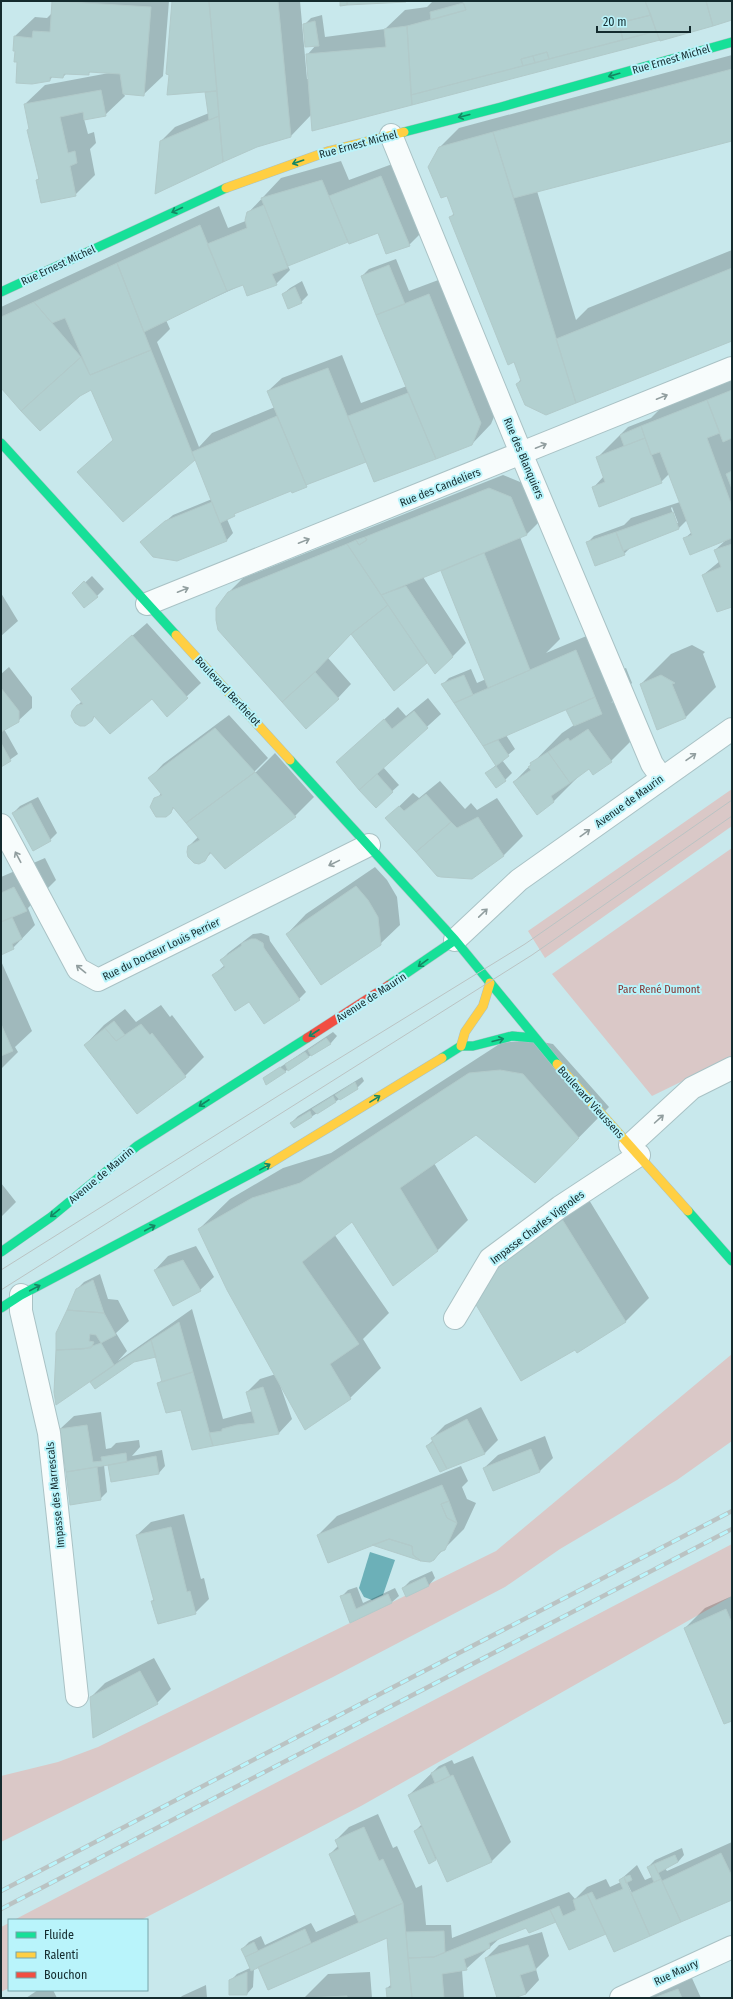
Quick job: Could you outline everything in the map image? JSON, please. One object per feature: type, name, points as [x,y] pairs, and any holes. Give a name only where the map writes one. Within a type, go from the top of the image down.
[{"type":"street","name":"Rue Ernest Michel","points":[[1,292],[235,184],[329,151],[502,107],[732,42]]},
{"type":"street","name":"Rue des Blanquiers","points":[[391,135],[521,453],[652,764],[662,778]]},
{"type":"street","name":"Rue des Candeliers","points":[[147,604],[732,368]]},
{"type":"street","name":"Boulevard Berthelot","points":[[1,443],[455,940]]},
{"type":"street","name":"Avenue de Maurin","points":[[1,1252],[51,1217],[137,1146],[415,968],[455,940],[519,880],[732,729]]},
{"type":"street","name":"Rue du Docteur Louis Perrier","points":[[1,825],[78,969],[98,980],[369,845]]},
{"type":"street","name":"Boulevard Vieussens","points":[[455,940],[534,1038],[732,1261]]},
{"type":"street","points":[[461,1046],[465,1032],[483,1006],[490,983]]},
{"type":"street","points":[[1,1308],[21,1295],[268,1165],[461,1046],[473,1046],[512,1036],[534,1038]]},
{"type":"street","name":"Impasse Charles Vignoles","points":[[455,1318],[490,1259],[634,1150],[692,1088],[732,1068]]},
{"type":"street","name":"Impasse des Marrescals","points":[[21,1295],[21,1311],[49,1433],[77,1696]]},
{"type":"street","name":"Rue Maury","points":[[621,1998],[732,1947]]},
{"type":"green space","points":[[732,789],[732,826],[545,958],[528,931]]},
{"type":"green space","name":"Parc René Dumont","points":[[732,848],[732,1057],[652,1096],[552,974]]},
{"type":"green space","points":[[732,1354],[732,1441],[677,1480],[560,1549],[505,1587],[333,1677],[1,1842],[1,1776],[58,1762],[98,1747],[496,1551]]},
{"type":"green space","points":[[732,1544],[732,1596],[361,1806],[143,1919],[16,1919]]},
{"type":"green space","points":[[8,1924],[8,1988],[1,1992],[1,1927]]},
{"type":"water","points":[[370,1552],[395,1560],[383,1595],[372,1600],[364,1597],[359,1588]]},
{"type":"building","points":[[52,1],[151,7],[144,96],[123,94],[120,74],[89,72],[89,75],[64,74],[63,78],[50,77],[50,81],[32,84],[16,83],[17,62],[14,62],[14,36],[32,38],[33,31],[50,32]]},
{"type":"building","points":[[172,1],[209,1],[217,91],[167,95],[169,75],[166,74]]},
{"type":"building","points":[[209,1],[278,1],[291,137],[257,147],[223,162]]},
{"type":"building","points":[[340,1],[347,1],[347,5],[340,6]]},
{"type":"building","points":[[347,1],[406,1],[406,2],[347,5]]},
{"type":"building","points":[[463,1],[645,1],[651,15],[619,23],[623,40],[549,59],[547,52],[521,59],[523,66],[411,95],[407,26],[466,10]]},
{"type":"building","points":[[645,1],[706,1],[713,26],[660,41]]},
{"type":"building","points":[[706,1],[732,1],[732,20],[713,26]]},
{"type":"building","points":[[463,3],[466,10],[431,20],[430,12]]},
{"type":"building","points":[[651,15],[656,31],[623,40],[619,23]]},
{"type":"building","points":[[315,21],[319,46],[305,47],[303,24]]},
{"type":"building","points":[[407,26],[412,105],[312,131],[306,54],[386,47],[384,29]]},
{"type":"building","points":[[656,31],[660,40],[412,105],[411,95]]},
{"type":"building","points":[[547,52],[549,59],[535,63],[533,56]]},
{"type":"building","points":[[533,56],[535,63],[523,66],[521,59]]},
{"type":"building","points":[[732,69],[732,141],[514,198],[493,132]]},
{"type":"building","points":[[101,90],[106,116],[84,120],[83,112],[60,117],[68,153],[75,151],[77,163],[70,166],[76,196],[41,203],[36,180],[39,179],[27,130],[29,129],[24,104]]},
{"type":"building","points":[[217,91],[219,116],[209,120],[205,92]]},
{"type":"building","points":[[219,116],[223,162],[155,194],[160,141]]},
{"type":"building","points":[[493,132],[576,403],[546,415],[525,405],[516,384],[521,381],[514,362],[508,365],[449,217],[454,215],[447,196],[441,198],[428,167],[439,147]]},
{"type":"building","points":[[381,176],[410,246],[386,254],[378,233],[349,244],[329,196]]},
{"type":"building","points":[[322,180],[348,242],[288,266],[261,198]]},
{"type":"building","points":[[264,205],[288,268],[272,274],[277,285],[247,296],[243,285],[227,291],[207,244],[247,228],[245,220],[247,212]]},
{"type":"building","points":[[200,225],[227,291],[144,332],[117,263]]},
{"type":"building","points":[[117,263],[151,350],[90,375],[65,318],[52,323],[34,302]]},
{"type":"building","points":[[389,265],[405,304],[376,315],[361,276]]},
{"type":"building","points":[[732,268],[732,341],[576,403],[556,339]]},
{"type":"building","points":[[295,287],[302,303],[288,309],[282,294]]},
{"type":"building","points":[[429,294],[481,423],[472,445],[436,459],[376,315]]},
{"type":"building","points":[[34,302],[81,357],[21,411],[1,388],[1,317]]},
{"type":"building","points":[[151,350],[195,460],[123,522],[77,472],[113,440],[91,390],[80,396],[40,431],[21,411],[81,357],[90,375]]},
{"type":"building","points":[[328,368],[366,462],[306,485],[267,391]]},
{"type":"building","points":[[732,390],[732,438],[723,442],[707,400]]},
{"type":"building","points":[[408,393],[436,459],[374,482],[348,416]]},
{"type":"building","points":[[707,400],[720,433],[707,438],[732,506],[732,538],[690,555],[683,538],[692,535],[660,452],[651,455],[641,426]]},
{"type":"building","points":[[277,416],[307,487],[292,493],[291,491],[234,514],[235,516],[220,523],[192,452]]},
{"type":"building","points":[[641,426],[645,438],[624,446],[620,435]]},
{"type":"building","points":[[645,438],[662,483],[599,507],[592,487],[605,482],[596,457]]},
{"type":"building","points":[[732,471],[732,489],[726,474]]},
{"type":"building","points":[[489,488],[511,497],[527,535],[381,595],[347,544],[356,540],[359,545],[367,540],[365,537]]},
{"type":"building","points":[[212,502],[227,541],[177,561],[153,557],[140,542],[165,521]]},
{"type":"building","points":[[673,512],[679,529],[623,551],[616,532]]},
{"type":"building","points":[[616,532],[625,555],[595,566],[586,542]]},
{"type":"building","points":[[365,537],[367,540],[359,545],[356,540]]},
{"type":"building","points":[[347,544],[388,605],[351,634],[315,672],[282,702],[218,630],[216,608],[228,592]]},
{"type":"building","points":[[732,544],[732,607],[717,612],[702,575],[721,567],[714,550]]},
{"type":"building","points":[[484,553],[530,670],[488,688],[441,571]]},
{"type":"building","points":[[84,581],[98,597],[84,608],[72,593]]},
{"type":"building","points":[[406,586],[453,657],[435,674],[381,595]]},
{"type":"building","points":[[388,605],[427,663],[394,691],[351,634]]},
{"type":"building","points":[[132,635],[188,698],[167,717],[152,699],[110,734],[94,716],[92,721],[85,726],[80,726],[75,723],[71,716],[72,711],[77,705],[83,704],[71,689]]},
{"type":"building","points":[[576,650],[595,697],[483,746],[454,703]]},
{"type":"building","points":[[315,672],[339,699],[306,729],[282,702]]},
{"type":"building","points":[[464,675],[473,695],[454,703],[441,684]]},
{"type":"building","points":[[661,675],[675,683],[672,684],[686,718],[657,730],[640,684]]},
{"type":"building","points":[[1,688],[19,711],[19,722],[1,732]]},
{"type":"building","points":[[595,697],[602,714],[574,726],[566,710]]},
{"type":"building","points":[[414,711],[428,728],[359,790],[336,762],[384,719],[392,729]]},
{"type":"building","points":[[215,728],[255,772],[186,823],[173,807],[171,813],[166,817],[156,817],[150,807],[154,798],[162,795],[148,778]]},
{"type":"building","points":[[588,729],[612,762],[593,775],[589,769],[570,783],[548,752],[568,738],[570,741]]},
{"type":"building","points":[[498,740],[509,756],[496,766],[483,746]]},
{"type":"building","points":[[1,743],[11,761],[1,767]]},
{"type":"building","points":[[548,752],[570,783],[551,796],[554,802],[537,815],[513,782],[531,770],[528,767],[531,765],[530,763]]},
{"type":"building","points":[[496,766],[506,781],[496,788],[485,773]]},
{"type":"building","points":[[255,772],[296,817],[225,869],[210,852],[205,861],[199,864],[194,863],[188,857],[188,846],[200,840],[186,823]]},
{"type":"building","points":[[377,774],[393,792],[376,808],[359,790]]},
{"type":"building","points":[[426,794],[451,822],[416,852],[385,818],[399,806],[404,811]]},
{"type":"building","points":[[31,803],[51,841],[33,851],[12,813]]},
{"type":"building","points":[[478,817],[504,856],[472,879],[437,876],[416,852],[451,822],[457,828]]},
{"type":"building","points":[[356,886],[368,900],[378,917],[381,945],[321,985],[286,934]]},
{"type":"building","points":[[14,887],[27,911],[1,922],[1,893]]},
{"type":"building","points":[[12,917],[22,939],[12,944],[14,949],[1,955],[1,922]]},
{"type":"building","points":[[251,939],[256,939],[263,943],[264,948],[300,1000],[264,1024],[249,1002],[235,1011],[212,975],[225,967],[220,960],[241,946],[242,943]]},
{"type":"building","points":[[114,1021],[125,1035],[116,1041],[105,1028]]},
{"type":"building","points":[[1,1024],[13,1051],[1,1056]]},
{"type":"building","points":[[141,1024],[150,1035],[152,1033],[186,1077],[137,1114],[84,1045],[105,1028],[116,1041]]},
{"type":"building","points":[[326,1038],[331,1044],[311,1056],[308,1050]]},
{"type":"building","points":[[305,1052],[309,1057],[288,1071],[285,1064]]},
{"type":"building","points":[[280,1067],[286,1072],[266,1085],[263,1078]]},
{"type":"building","points":[[500,1070],[523,1074],[579,1138],[535,1183],[476,1135],[400,1188],[438,1251],[393,1286],[352,1222],[302,1262],[359,1344],[330,1364],[351,1399],[305,1430],[227,1290],[198,1229],[252,1198],[300,1183],[469,1073]]},
{"type":"building","points":[[355,1082],[358,1089],[340,1100],[335,1095]]},
{"type":"building","points":[[333,1096],[336,1102],[317,1114],[312,1109]]},
{"type":"building","points":[[310,1111],[312,1117],[294,1128],[290,1123]]},
{"type":"building","points":[[562,1219],[626,1322],[577,1353],[575,1350],[521,1381],[475,1303],[497,1261]]},
{"type":"building","points":[[183,1260],[201,1291],[173,1306],[154,1270]]},
{"type":"building","points":[[93,1280],[104,1313],[67,1310],[76,1289]]},
{"type":"building","points":[[67,1310],[104,1313],[116,1335],[101,1343],[96,1335],[90,1334],[89,1341],[94,1342],[91,1348],[56,1350],[56,1333]]},
{"type":"building","points":[[179,1322],[193,1372],[162,1382],[151,1340]]},
{"type":"building","points":[[151,1340],[156,1357],[134,1362],[95,1389],[90,1382]]},
{"type":"building","points":[[101,1343],[114,1365],[56,1405],[54,1392],[56,1350],[84,1349]]},
{"type":"building","points":[[193,1372],[213,1446],[192,1450],[181,1410],[166,1413],[157,1383]]},
{"type":"building","points":[[263,1387],[279,1434],[213,1446],[209,1433],[222,1431],[222,1429],[237,1425],[255,1423],[246,1392]]},
{"type":"building","points":[[467,1419],[485,1454],[447,1469],[431,1438]]},
{"type":"building","points":[[87,1425],[93,1462],[102,1461],[101,1457],[126,1453],[127,1462],[66,1472],[59,1429]]},
{"type":"building","points":[[433,1442],[447,1469],[440,1472],[426,1446]]},
{"type":"building","points":[[531,1449],[540,1472],[493,1491],[483,1468]]},
{"type":"building","points":[[156,1456],[159,1474],[111,1482],[108,1465]]},
{"type":"building","points":[[97,1467],[101,1500],[70,1505],[66,1472]]},
{"type":"building","points":[[442,1485],[449,1501],[441,1504],[447,1518],[457,1523],[445,1550],[440,1552],[434,1560],[430,1562],[421,1561],[413,1555],[412,1546],[389,1539],[328,1563],[317,1535]]},
{"type":"building","points":[[449,1501],[457,1523],[447,1518],[441,1504]]},
{"type":"building","points":[[171,1527],[187,1592],[190,1591],[196,1614],[158,1624],[151,1601],[154,1601],[136,1535]]},
{"type":"building","points":[[389,1539],[412,1546],[413,1555],[421,1561],[372,1545]]},
{"type":"building","points":[[425,1577],[429,1586],[406,1597],[402,1588]]},
{"type":"building","points":[[350,1593],[356,1609],[388,1594],[392,1603],[350,1623],[340,1596]]},
{"type":"building","points":[[726,1609],[732,1623],[732,1721],[724,1724],[684,1628]]},
{"type":"building","points":[[140,1671],[158,1704],[93,1738],[90,1697]]},
{"type":"building","points":[[445,1766],[450,1776],[435,1783],[431,1773]]},
{"type":"building","points":[[453,1775],[492,1862],[447,1882],[408,1795]]},
{"type":"building","points":[[364,1827],[379,1861],[383,1859],[403,1903],[359,1923],[329,1854],[339,1849],[335,1840]]},
{"type":"building","points":[[422,1827],[436,1860],[429,1864],[414,1831]]},
{"type":"building","points":[[721,1853],[732,1876],[732,1900],[681,1922],[662,1881]]},
{"type":"building","points":[[675,1855],[678,1862],[658,1873],[654,1864]]},
{"type":"building","points":[[654,1864],[661,1879],[654,1882],[647,1867]]},
{"type":"building","points":[[630,1875],[632,1880],[626,1883],[624,1877]]},
{"type":"building","points":[[624,1877],[650,1936],[614,1952],[587,1894],[592,1892],[596,1900],[623,1889],[619,1880]]},
{"type":"building","points":[[661,1879],[681,1922],[650,1936],[631,1893]]},
{"type":"building","points":[[587,1894],[606,1934],[569,1950],[550,1910],[559,1906],[563,1916],[576,1910],[573,1900]]},
{"type":"building","points":[[403,1903],[412,1998],[387,1998],[386,1988],[391,1988],[387,1938],[268,1990],[258,1967]]},
{"type":"building","points":[[550,1910],[556,1922],[529,1933],[526,1928],[489,1943],[490,1948],[464,1959],[467,1970],[442,1974],[444,1998],[412,1998],[408,1958],[434,1957]]},
{"type":"building","points":[[305,1929],[311,1943],[251,1971],[245,1957]]},
{"type":"building","points":[[444,1931],[445,1952],[434,1957],[408,1958],[406,1932]]},
{"type":"building","points":[[254,1942],[258,1951],[245,1957],[241,1949]]},
{"type":"building","points":[[528,1945],[536,1970],[520,1975],[526,1994],[514,1998],[497,1998],[485,1958]]},
{"type":"building","points":[[247,1972],[247,1995],[229,1995],[229,1980]]},
{"type":"building","points":[[678,1989],[682,1998],[655,1998],[659,1996]]},
{"type":"building","points":[[347,1996],[347,1998],[303,1998]]},
{"type":"tram line","points":[[1,1270],[278,1096],[525,944],[732,800]]},
{"type":"tram line","points":[[1,1290],[532,955],[732,816]]},
{"type":"railway","points":[[1,1891],[732,1511]]},
{"type":"railway","points":[[1,1909],[732,1529]]},
{"type":"traffic: fast","points":[[404,132],[501,107],[732,42]]},
{"type":"traffic: fast","points":[[1,292],[226,188]]},
{"type":"traffic: fast","points":[[1,443],[176,635]]},
{"type":"traffic: fast","points":[[290,760],[455,940],[557,1064]]},
{"type":"traffic: fast","points":[[389,985],[455,940]]},
{"type":"traffic: fast","points":[[442,1058],[461,1046],[473,1046],[512,1036],[534,1038]]},
{"type":"traffic: fast","points":[[1,1252],[51,1217],[137,1146],[307,1038]]},
{"type":"traffic: fast","points":[[1,1308],[21,1295],[269,1164]]},
{"type":"traffic: fast","points":[[688,1211],[732,1261]]},
{"type":"traffic: slow","points":[[226,188],[329,151],[404,132]]},
{"type":"traffic: slow","points":[[176,635],[290,760]]},
{"type":"traffic: slow","points":[[461,1046],[465,1032],[483,1006],[490,983]]},
{"type":"traffic: slow","points":[[269,1164],[442,1058]]},
{"type":"traffic: slow","points":[[557,1064],[688,1211]]},
{"type":"traffic: jam","points":[[307,1038],[389,985]]}]
